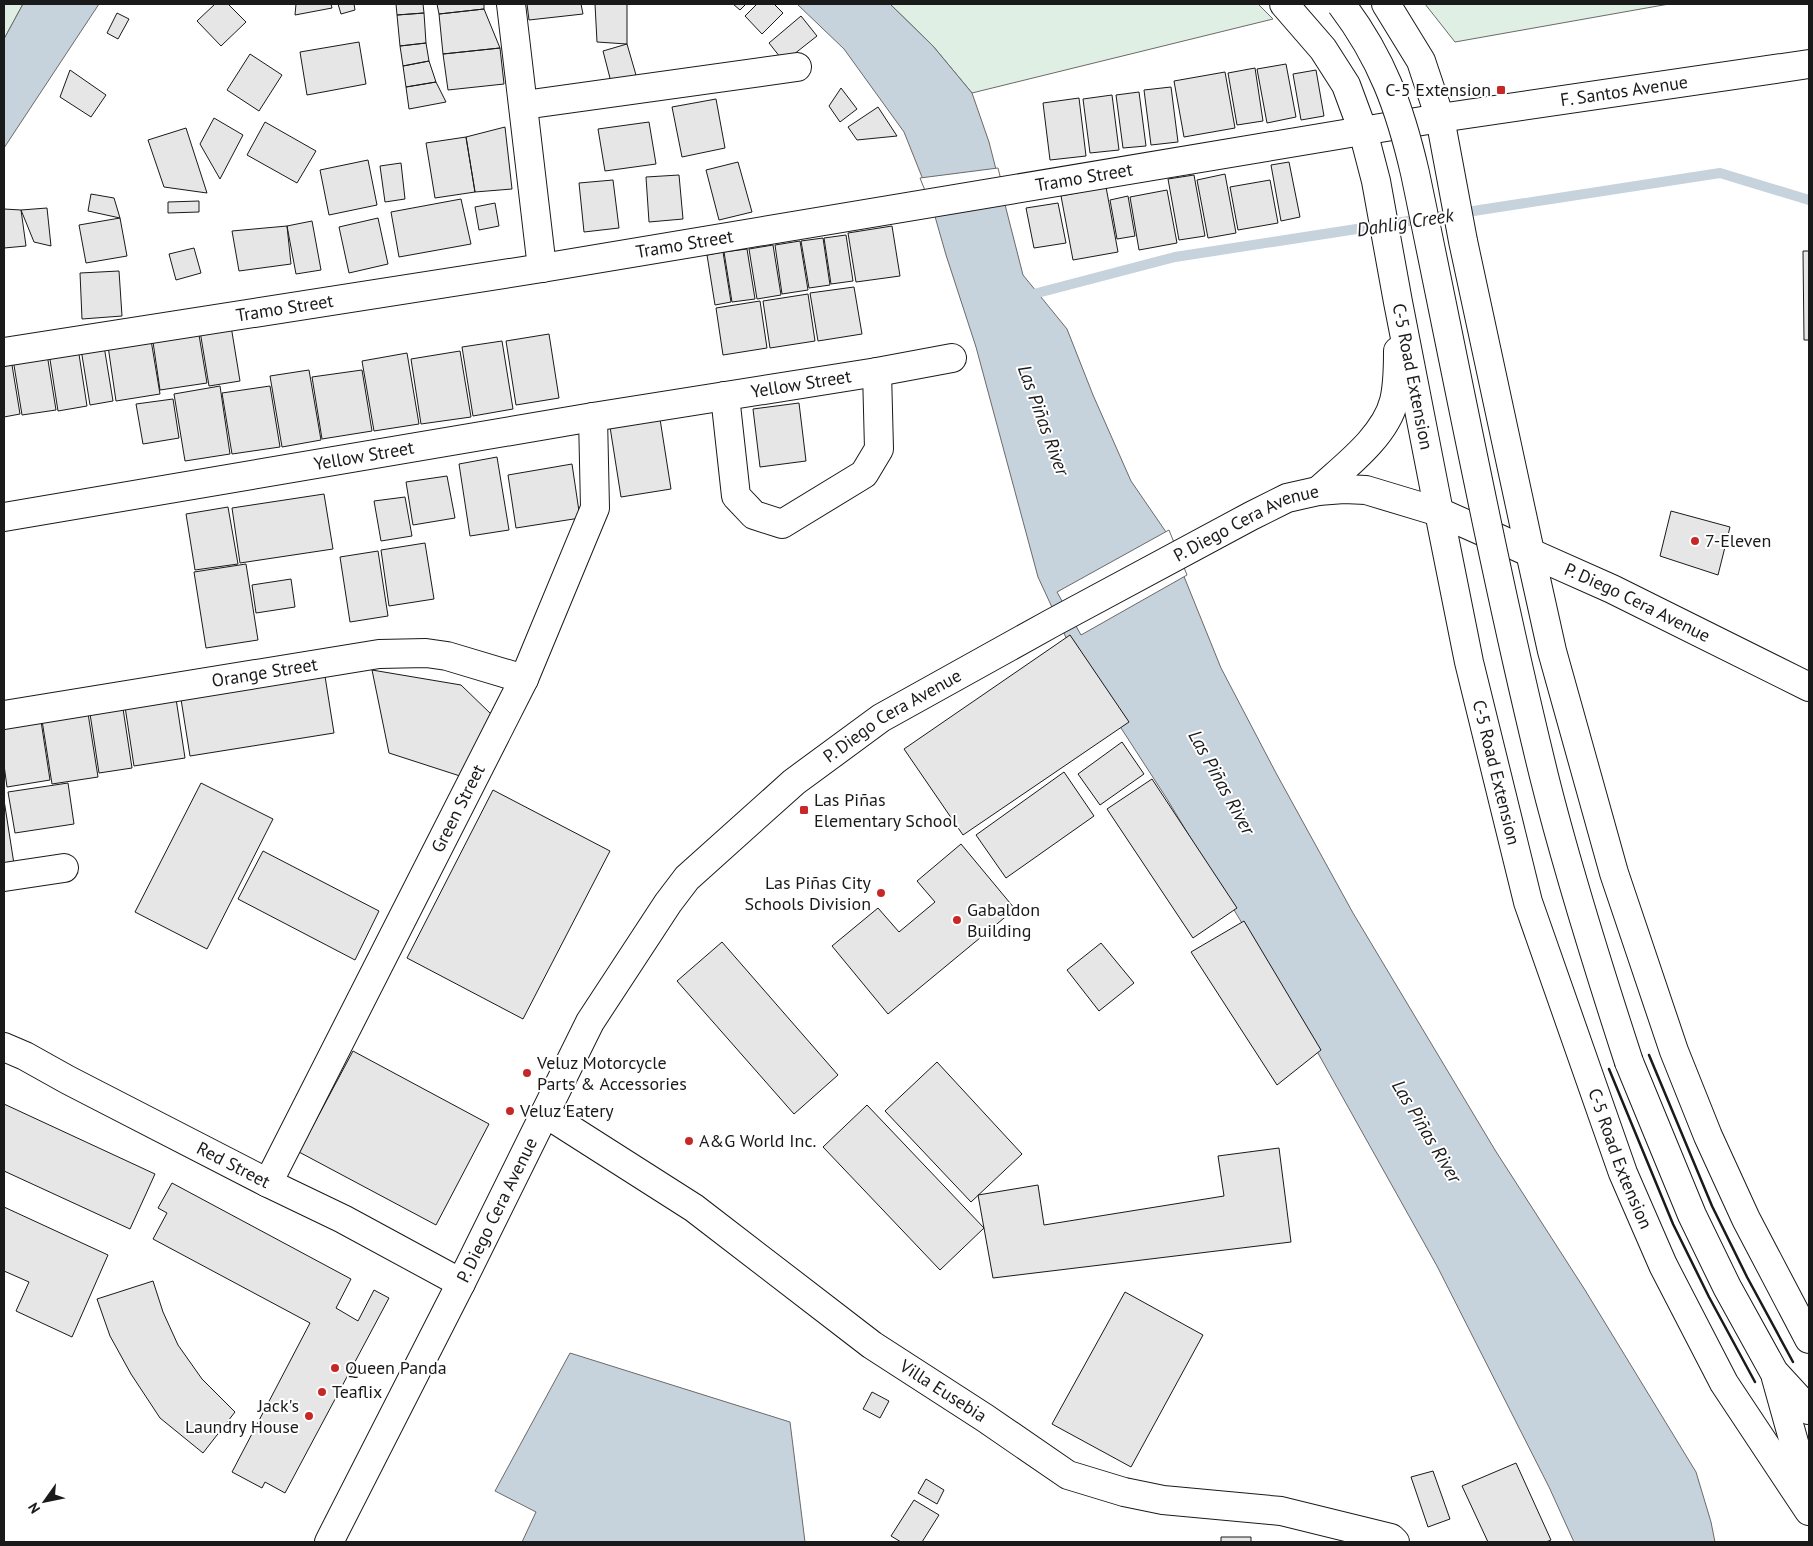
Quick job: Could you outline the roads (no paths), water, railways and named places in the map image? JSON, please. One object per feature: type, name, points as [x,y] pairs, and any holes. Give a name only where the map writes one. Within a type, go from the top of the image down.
[{"type":"main road","points":[[511,4],[542,268]]},
{"type":"main road","name":"C-5 Road Extension","points":[[1284,4],[1323,49],[1346,85],[1363,131],[1376,181],[1469,662],[1528,902],[1623,1173],[1663,1265],[1724,1383],[1809,1511]]},
{"type":"main road","points":[[1341,4],[1357,24],[1383,71],[1396,101],[1406,133],[1416,173],[1515,653],[1545,778],[1584,921],[1629,1062],[1692,1215],[1774,1372],[1809,1496]]},
{"type":"main road","points":[[1386,4],[1420,60],[1440,118],[1463,241],[1552,651],[1614,873],[1674,1051],[1708,1136],[1746,1219],[1809,1339]]},
{"type":"main road","name":"F. Santos Avenue","points":[[1363,131],[1809,64]]},
{"type":"main road","points":[[524,104],[797,67]]},
{"type":"main road","name":"Tramo Street","points":[[4,352],[542,268],[1363,131]]},
{"type":"main road","points":[[1318,491],[1367,446],[1384,424],[1394,402],[1398,372],[1398,302]]},
{"type":"main road","name":"Yellow Street","points":[[4,517],[952,358]]},
{"type":"main road","name":"Yellow Street","points":[[725,396],[736,496],[754,515],[782,524],[864,474],[879,449],[877,372]]},
{"type":"main road","name":"Green Street","points":[[268,1183],[524,679],[596,508],[593,417]]},
{"type":"main road","name":"P. Diego Cera Avenue","points":[[329,1542],[461,1283],[590,1022],[663,910],[687,878],[794,782],[881,718],[1197,543],[1287,498],[1318,491],[1366,490],[1439,512],[1630,597],[1809,687]]},
{"type":"main road","name":"Orange Street","points":[[4,715],[379,654],[426,653],[447,656],[524,679]]},
{"type":"main road","points":[[4,878],[64,868]]},
{"type":"main road","name":"Red Street","points":[[4,1047],[25,1056],[268,1183],[343,1219],[461,1283]]},
{"type":"main road","name":"Villa Eusebia","points":[[545,1113],[694,1208],[872,1344],[1068,1475],[1124,1492],[1163,1500],[1281,1511],[1391,1538],[1395,1542]]},
{"type":"main road","points":[[1774,1372],[1809,1410]]},
{"type":"water","points":[[23,4],[99,4],[4,148],[4,39]]},
{"type":"water","name":"Las Piñas River","points":[[797,4],[890,4],[933,46],[972,93],[989,142],[1023,275],[1067,329],[1093,395],[1131,481],[1166,532],[1221,668],[1353,913],[1495,1150],[1585,1290],[1696,1472],[1715,1542],[1574,1542],[1549,1487],[1437,1266],[1286,996],[1167,799],[1075,657],[1038,577],[976,347],[928,192],[904,132],[844,49]]},
{"type":"water","points":[[570,1353],[790,1422],[805,1542],[522,1542],[536,1512],[495,1491]]},
{"type":"waterway","name":"Dahlig Creek","points":[[1026,296],[1175,257],[1720,173],[1809,200]]},
{"type":"place","name":"C-5 Extension","points":[[1501,90]]},
{"type":"place","name":"7-Eleven","points":[[1695,541]]},
{"type":"place","name":"Las Piñas Elementary School","points":[[804,810]]},
{"type":"place","name":"Las Piñas City Schools Division","points":[[881,893]]},
{"type":"place","name":"Gabaldon Building","points":[[957,920]]},
{"type":"place","name":"Veluz Motorcycle Parts & Accessories","points":[[527,1073]]},
{"type":"place","name":"Veluz Eatery","points":[[510,1111]]},
{"type":"place","name":"A&G World Inc.","points":[[689,1141]]},
{"type":"place","name":"Queen Panda","points":[[335,1368]]},
{"type":"place","name":"Teaflix","points":[[322,1392]]},
{"type":"place","name":"Jack's Laundry House","points":[[309,1416]]}]
